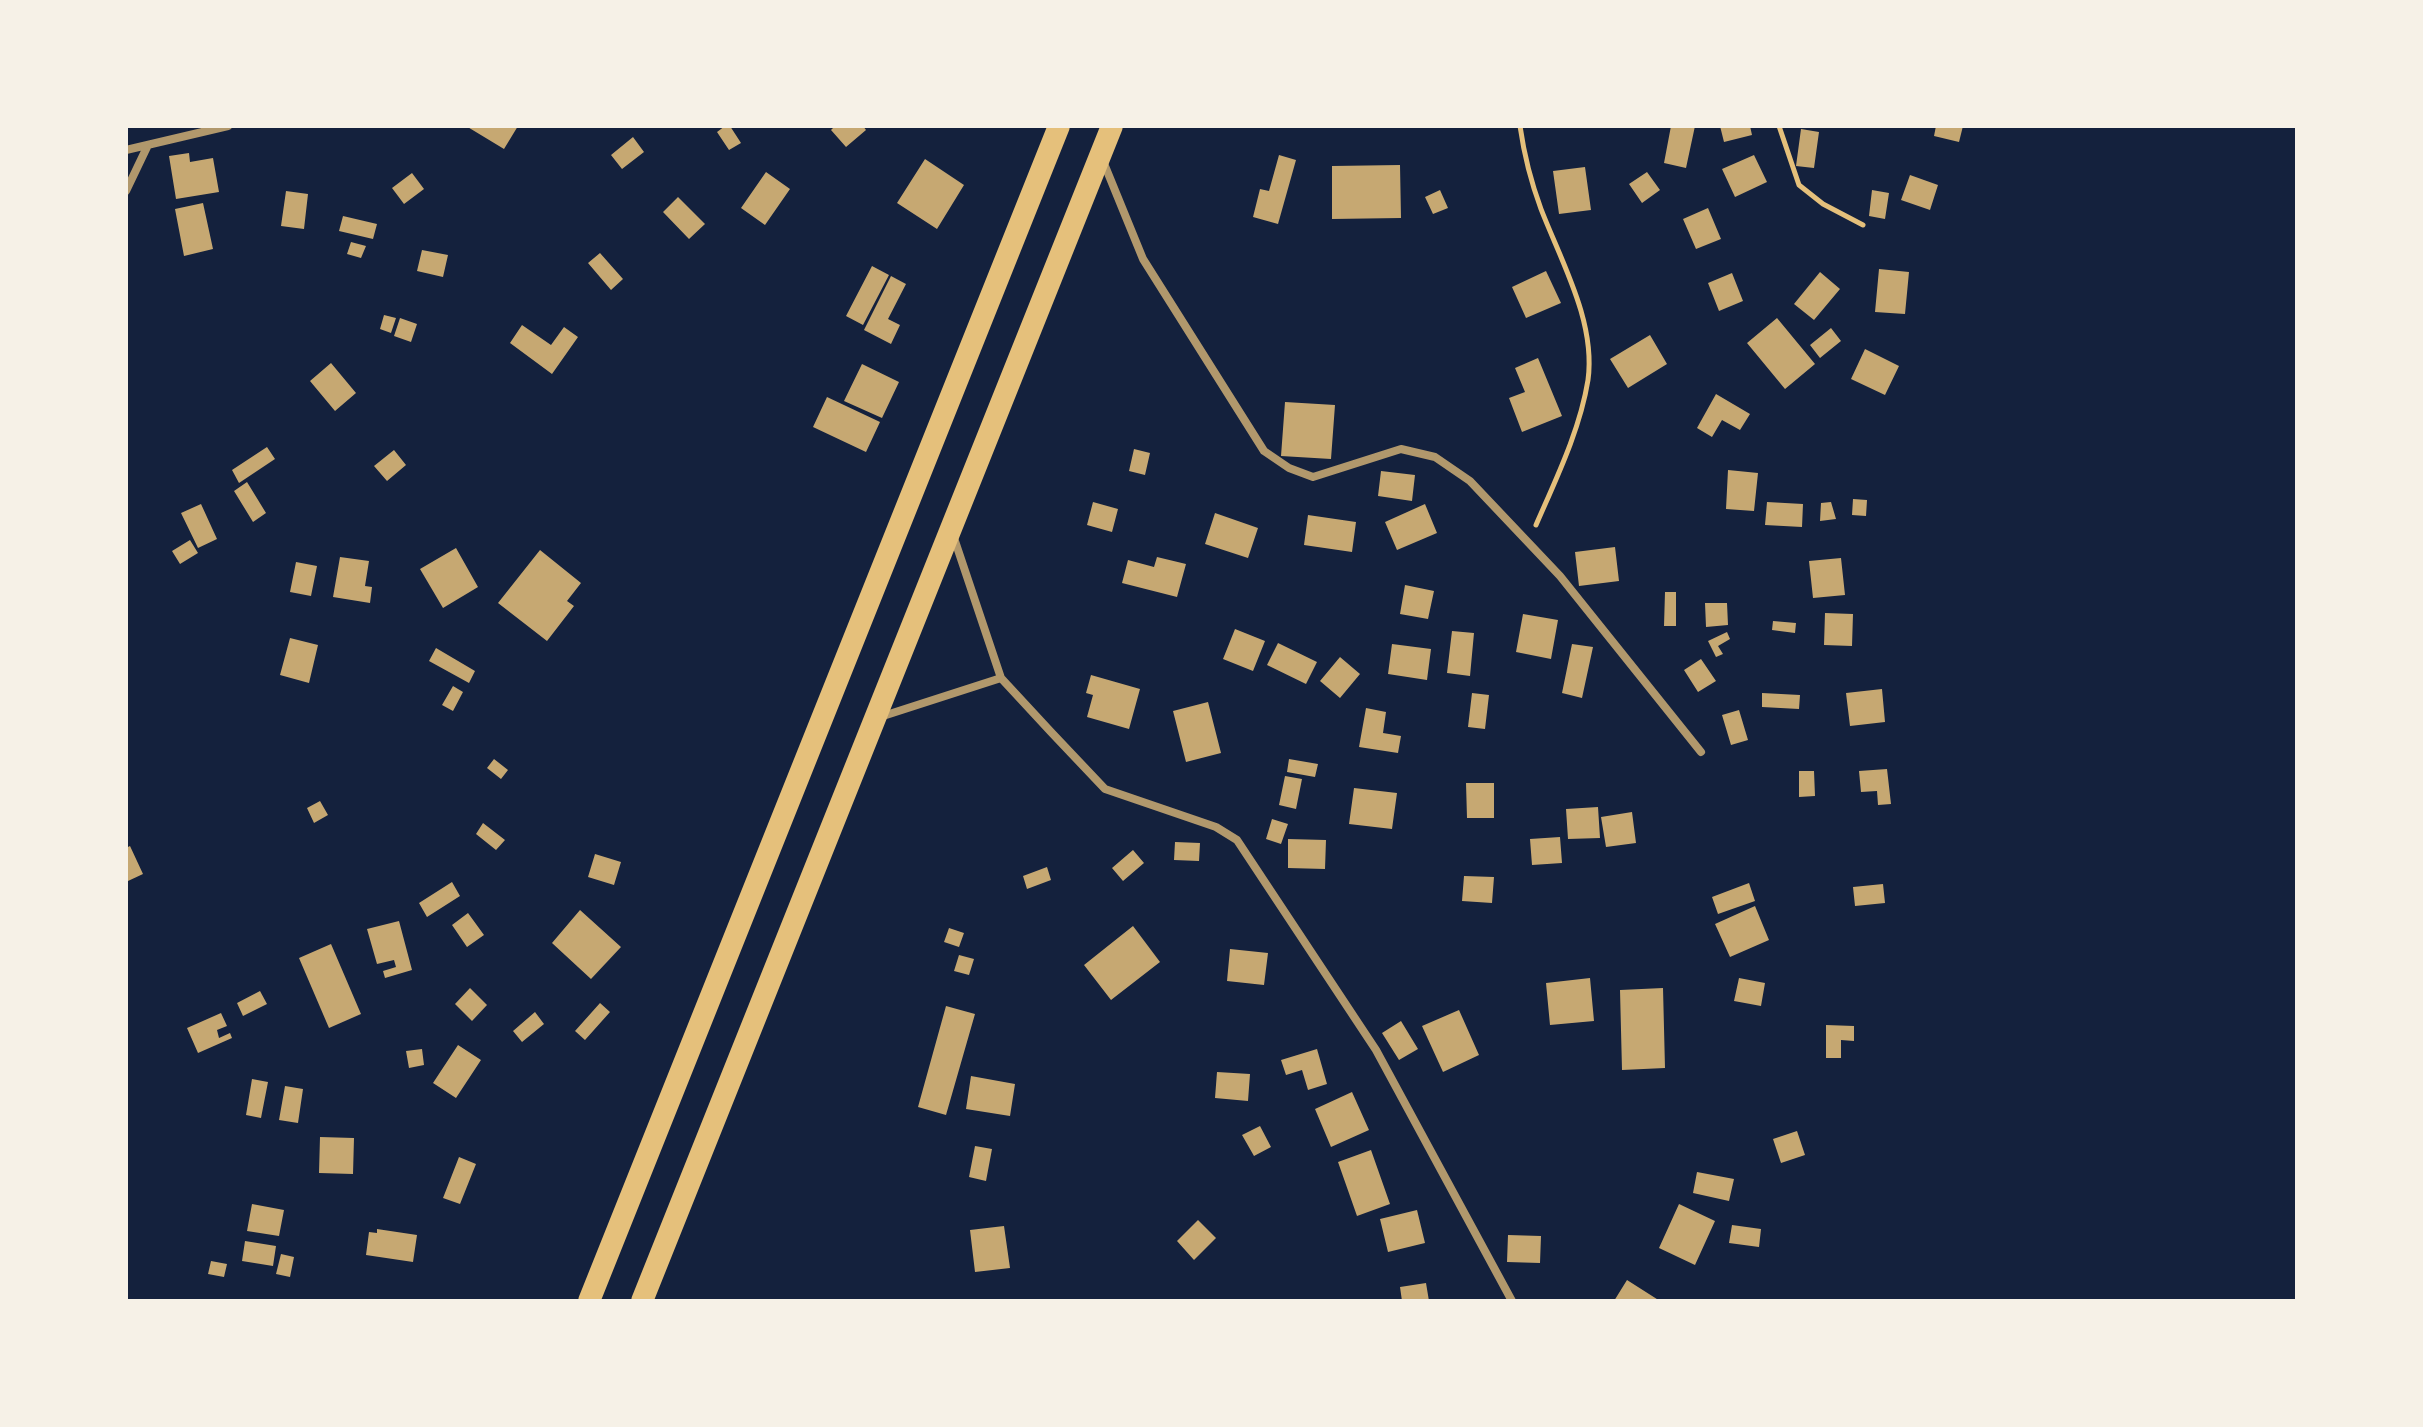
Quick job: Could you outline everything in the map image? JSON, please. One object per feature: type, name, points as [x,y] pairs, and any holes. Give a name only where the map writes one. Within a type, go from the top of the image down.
[{"type":"highway","points":[[589,1301],[1059,126]]},
{"type":"highway","points":[[642,1301],[1112,126]]},
{"type":"street","points":[[126,150],[228,126]]},
{"type":"street","points":[[126,191],[148,145]]},
{"type":"street","points":[[1101,156],[1143,259],[1264,451],[1289,468],[1313,477],[1401,449],[1435,457],[1470,481],[1560,576],[1701,752]]},
{"type":"street","points":[[950,526],[1001,678],[1105,789],[1216,827],[1237,840],[1376,1050],[1512,1301]]},
{"type":"street","points":[[876,718],[1001,678]]},
{"type":"path","points":[[1520,126],[1541,209],[1560,252],[1587,337],[1588,379],[1561,466],[1528,542]]},
{"type":"path","points":[[1779,126],[1799,185],[1823,204],[1863,225]]},
{"type":"building","points":[[466,126],[518,126],[504,149]]},
{"type":"building","points":[[730,126],[741,143],[729,150],[717,132]]},
{"type":"building","points":[[835,126],[863,126],[866,130],[846,147],[831,130]]},
{"type":"building","points":[[1671,126],[1695,126],[1686,168],[1664,163]]},
{"type":"building","points":[[1720,126],[1750,126],[1752,135],[1724,142]]},
{"type":"building","points":[[1936,126],[1963,126],[1959,142],[1934,136]]},
{"type":"building","points":[[1801,129],[1819,132],[1814,168],[1796,166]]},
{"type":"building","points":[[633,137],[644,152],[622,169],[611,155]]},
{"type":"building","points":[[189,153],[190,162],[213,158],[219,192],[176,199],[169,156]]},
{"type":"building","points":[[1279,155],[1296,160],[1278,224],[1253,217],[1260,189],[1269,191]]},
{"type":"building","points":[[1754,155],[1767,182],[1735,197],[1722,169]]},
{"type":"building","points":[[925,159],[964,185],[937,229],[897,203]]},
{"type":"building","points":[[1400,165],[1401,218],[1332,219],[1332,166]]},
{"type":"building","points":[[1585,167],[1591,210],[1559,214],[1553,171]]},
{"type":"building","points":[[766,172],[790,189],[765,225],[741,208]]},
{"type":"building","points":[[1647,172],[1660,190],[1642,203],[1629,184]]},
{"type":"building","points":[[412,173],[424,189],[404,204],[392,188]]},
{"type":"building","points":[[1910,175],[1938,185],[1930,210],[1901,200]]},
{"type":"building","points":[[1440,190],[1448,208],[1433,214],[1425,197]]},
{"type":"building","points":[[1872,190],[1889,193],[1885,219],[1869,216]]},
{"type":"building","points":[[286,191],[308,194],[304,229],[281,226]]},
{"type":"building","points":[[678,197],[705,224],[689,239],[663,212]]},
{"type":"building","points":[[203,203],[213,249],[184,256],[175,209]]},
{"type":"building","points":[[1708,208],[1721,239],[1696,249],[1683,219]]},
{"type":"building","points":[[343,216],[377,224],[373,239],[339,231]]},
{"type":"building","points":[[351,242],[366,246],[361,258],[347,254]]},
{"type":"building","points":[[422,250],[448,255],[443,277],[417,271]]},
{"type":"building","points":[[600,253],[623,279],[611,290],[588,263]]},
{"type":"building","points":[[872,266],[889,275],[863,325],[846,316]]},
{"type":"building","points":[[1879,269],[1909,272],[1905,314],[1875,312]]},
{"type":"building","points":[[1546,271],[1561,303],[1526,318],[1512,287]]},
{"type":"building","points":[[1820,272],[1840,289],[1814,320],[1794,304]]},
{"type":"building","points":[[1732,273],[1743,301],[1719,311],[1708,283]]},
{"type":"building","points":[[891,276],[906,284],[888,319],[900,325],[891,344],[864,330]]},
{"type":"building","points":[[384,315],[396,318],[391,333],[380,329]]},
{"type":"building","points":[[400,318],[417,324],[411,342],[394,336]]},
{"type":"building","points":[[1777,318],[1815,364],[1785,389],[1747,343]]},
{"type":"building","points":[[522,325],[551,345],[564,327],[578,337],[552,374],[510,343]]},
{"type":"building","points":[[1831,328],[1841,341],[1820,358],[1810,345]]},
{"type":"building","points":[[1650,335],[1667,364],[1628,388],[1610,359]]},
{"type":"building","points":[[1865,349],[1899,366],[1885,395],[1851,379]]},
{"type":"building","points":[[1538,358],[1562,416],[1522,432],[1509,398],[1525,392],[1515,368]]},
{"type":"building","points":[[331,363],[356,393],[335,411],[310,381]]},
{"type":"building","points":[[862,364],[899,382],[882,418],[844,401]]},
{"type":"building","points":[[1716,394],[1750,414],[1740,430],[1722,420],[1712,437],[1697,428]]},
{"type":"building","points":[[827,397],[880,422],[866,452],[813,427]]},
{"type":"building","points":[[1285,402],[1335,405],[1331,459],[1281,456]]},
{"type":"building","points":[[267,447],[275,459],[239,483],[232,470]]},
{"type":"building","points":[[1134,449],[1150,453],[1145,475],[1129,471]]},
{"type":"building","points":[[394,450],[406,465],[387,481],[374,466]]},
{"type":"building","points":[[1728,470],[1758,473],[1754,511],[1726,509]]},
{"type":"building","points":[[1381,471],[1415,475],[1412,501],[1378,496]]},
{"type":"building","points":[[247,482],[266,513],[253,522],[234,491]]},
{"type":"building","points":[[1853,499],[1867,500],[1866,516],[1852,515]]},
{"type":"building","points":[[1093,502],[1118,509],[1112,532],[1087,525]]},
{"type":"building","points":[[1767,502],[1803,504],[1802,527],[1765,525]]},
{"type":"building","points":[[1831,502],[1836,519],[1820,521],[1821,503]]},
{"type":"building","points":[[201,504],[217,539],[198,548],[181,513]]},
{"type":"building","points":[[1425,504],[1437,533],[1397,550],[1385,522]]},
{"type":"building","points":[[1215,513],[1258,528],[1248,558],[1205,544]]},
{"type":"building","points":[[1308,515],[1356,522],[1352,552],[1304,545]]},
{"type":"building","points":[[190,540],[198,553],[180,564],[172,551]]},
{"type":"building","points":[[1615,547],[1619,581],[1579,586],[1575,552]]},
{"type":"building","points":[[456,548],[478,587],[443,608],[420,569]]},
{"type":"building","points":[[540,550],[581,583],[567,601],[574,606],[547,641],[498,603]]},
{"type":"building","points":[[340,557],[369,561],[365,586],[372,587],[370,603],[333,597]]},
{"type":"building","points":[[1157,557],[1186,564],[1177,597],[1122,583],[1128,560],[1154,567]]},
{"type":"building","points":[[1841,558],[1845,595],[1813,598],[1809,561]]},
{"type":"building","points":[[296,562],[317,566],[311,596],[290,592]]},
{"type":"building","points":[[1405,585],[1434,591],[1428,619],[1400,614]]},
{"type":"building","points":[[1665,592],[1676,592],[1676,626],[1664,626]]},
{"type":"building","points":[[1705,603],[1727,603],[1728,625],[1706,627]]},
{"type":"building","points":[[1825,613],[1853,614],[1852,646],[1824,645]]},
{"type":"building","points":[[1523,614],[1558,620],[1551,659],[1516,652]]},
{"type":"building","points":[[1773,621],[1796,623],[1795,633],[1772,630]]},
{"type":"building","points":[[1235,629],[1265,641],[1253,671],[1223,659]]},
{"type":"building","points":[[1452,631],[1474,633],[1470,676],[1447,673]]},
{"type":"building","points":[[1727,632],[1730,639],[1718,646],[1723,654],[1716,657],[1708,641]]},
{"type":"building","points":[[290,638],[318,645],[309,683],[280,675]]},
{"type":"building","points":[[1278,643],[1317,662],[1306,684],[1267,665]]},
{"type":"building","points":[[1392,644],[1431,649],[1427,680],[1388,674]]},
{"type":"building","points":[[1572,644],[1593,647],[1582,698],[1562,693]]},
{"type":"building","points":[[436,648],[475,671],[469,683],[429,661]]},
{"type":"building","points":[[1340,657],[1360,674],[1340,698],[1320,681]]},
{"type":"building","points":[[1701,659],[1716,681],[1698,692],[1684,670]]},
{"type":"building","points":[[1091,675],[1140,689],[1129,729],[1087,717],[1093,695],[1086,693]]},
{"type":"building","points":[[453,686],[463,692],[453,711],[442,705]]},
{"type":"building","points":[[1882,689],[1885,722],[1850,726],[1846,693]]},
{"type":"building","points":[[1472,693],[1489,695],[1485,729],[1468,727]]},
{"type":"building","points":[[1762,693],[1800,695],[1799,709],[1762,707]]},
{"type":"building","points":[[1208,702],[1221,753],[1186,762],[1173,711]]},
{"type":"building","points":[[1366,708],[1386,712],[1383,733],[1401,736],[1398,753],[1359,747]]},
{"type":"building","points":[[1739,710],[1748,740],[1731,745],[1722,715]]},
{"type":"building","points":[[494,759],[508,770],[501,779],[487,768]]},
{"type":"building","points":[[1289,759],[1318,764],[1315,777],[1287,772]]},
{"type":"building","points":[[1887,769],[1891,804],[1878,805],[1877,791],[1861,792],[1859,771]]},
{"type":"building","points":[[1799,771],[1814,771],[1815,796],[1799,797]]},
{"type":"building","points":[[1285,776],[1302,779],[1296,809],[1279,805]]},
{"type":"building","points":[[1466,783],[1494,783],[1494,818],[1467,818]]},
{"type":"building","points":[[1354,788],[1397,793],[1392,829],[1349,824]]},
{"type":"building","points":[[320,801],[328,815],[314,823],[307,808]]},
{"type":"building","points":[[1598,807],[1600,838],[1568,839],[1566,809]]},
{"type":"building","points":[[1632,812],[1636,843],[1606,847],[1601,817]]},
{"type":"building","points":[[1272,819],[1288,824],[1281,844],[1266,839]]},
{"type":"building","points":[[483,823],[505,840],[496,850],[476,834]]},
{"type":"building","points":[[1560,837],[1562,863],[1532,865],[1530,839]]},
{"type":"building","points":[[1288,839],[1326,840],[1325,869],[1288,868]]},
{"type":"building","points":[[1175,842],[1200,843],[1199,861],[1174,860]]},
{"type":"building","points":[[130,846],[143,874],[128,881],[126,848]]},
{"type":"building","points":[[1133,850],[1144,863],[1123,881],[1112,868]]},
{"type":"building","points":[[595,854],[621,862],[614,885],[588,877]]},
{"type":"building","points":[[1047,867],[1051,880],[1027,889],[1023,876]]},
{"type":"building","points":[[1464,876],[1494,877],[1492,903],[1462,901]]},
{"type":"building","points":[[452,882],[460,896],[427,917],[419,903]]},
{"type":"building","points":[[1749,883],[1755,901],[1718,914],[1712,897]]},
{"type":"building","points":[[1883,884],[1885,903],[1855,906],[1853,887]]},
{"type":"building","points":[[1755,906],[1769,940],[1730,957],[1715,924]]},
{"type":"building","points":[[580,910],[621,947],[591,979],[552,943]]},
{"type":"building","points":[[468,913],[484,935],[467,947],[452,925]]},
{"type":"building","points":[[399,921],[412,970],[385,978],[383,971],[396,967],[394,960],[377,964],[367,929]]},
{"type":"building","points":[[1133,926],[1160,962],[1111,1000],[1084,965]]},
{"type":"building","points":[[949,928],[964,933],[959,947],[944,942]]},
{"type":"building","points":[[331,944],[361,1014],[329,1028],[299,958]]},
{"type":"building","points":[[1230,949],[1268,953],[1264,985],[1227,981]]},
{"type":"building","points":[[959,955],[974,959],[969,975],[954,971]]},
{"type":"building","points":[[1590,978],[1594,1021],[1550,1025],[1546,983]]},
{"type":"building","points":[[1739,978],[1765,983],[1761,1006],[1734,1001]]},
{"type":"building","points":[[470,988],[487,1005],[472,1021],[455,1004]]},
{"type":"building","points":[[1663,988],[1665,1068],[1622,1070],[1620,990]]},
{"type":"building","points":[[260,991],[267,1004],[243,1016],[237,1003]]},
{"type":"building","points":[[600,1003],[610,1012],[585,1040],[575,1031]]},
{"type":"building","points":[[946,1006],[975,1014],[946,1115],[918,1107]]},
{"type":"building","points":[[1459,1010],[1479,1055],[1443,1072],[1422,1026]]},
{"type":"building","points":[[535,1012],[544,1024],[522,1042],[513,1031]]},
{"type":"building","points":[[221,1013],[227,1026],[217,1030],[219,1038],[230,1033],[232,1038],[198,1053],[187,1028]]},
{"type":"building","points":[[1401,1021],[1418,1049],[1399,1060],[1382,1033]]},
{"type":"building","points":[[1826,1025],[1854,1026],[1854,1041],[1841,1040],[1841,1058],[1826,1058]]},
{"type":"building","points":[[458,1045],[481,1060],[456,1098],[433,1083]]},
{"type":"building","points":[[422,1049],[424,1065],[409,1068],[406,1051]]},
{"type":"building","points":[[1317,1049],[1327,1084],[1308,1090],[1302,1070],[1286,1075],[1281,1060]]},
{"type":"building","points":[[1217,1072],[1250,1074],[1248,1101],[1215,1098]]},
{"type":"building","points":[[971,1076],[1015,1084],[1010,1116],[966,1109]]},
{"type":"building","points":[[252,1079],[268,1082],[261,1118],[246,1115]]},
{"type":"building","points":[[285,1086],[303,1089],[298,1123],[279,1120]]},
{"type":"building","points":[[1352,1092],[1369,1130],[1331,1147],[1315,1109]]},
{"type":"building","points":[[1260,1126],[1271,1147],[1254,1156],[1242,1135]]},
{"type":"building","points":[[1797,1131],[1805,1155],[1781,1163],[1773,1139]]},
{"type":"building","points":[[320,1137],[354,1138],[353,1174],[319,1173]]},
{"type":"building","points":[[975,1146],[992,1149],[986,1181],[969,1177]]},
{"type":"building","points":[[1371,1150],[1390,1204],[1357,1216],[1338,1162]]},
{"type":"building","points":[[459,1157],[476,1164],[460,1204],[443,1198]]},
{"type":"building","points":[[1697,1172],[1734,1179],[1729,1201],[1693,1193]]},
{"type":"building","points":[[252,1204],[284,1210],[279,1236],[247,1231]]},
{"type":"building","points":[[1679,1204],[1715,1221],[1695,1265],[1659,1248]]},
{"type":"building","points":[[1417,1210],[1425,1243],[1388,1252],[1380,1219]]},
{"type":"building","points":[[1198,1220],[1216,1238],[1194,1260],[1177,1241]]},
{"type":"building","points":[[1732,1225],[1761,1229],[1759,1247],[1729,1243]]},
{"type":"building","points":[[1004,1226],[1010,1268],[975,1272],[970,1230]]},
{"type":"building","points":[[377,1229],[417,1235],[413,1262],[366,1255],[369,1232],[377,1233]]},
{"type":"building","points":[[1508,1235],[1541,1236],[1540,1263],[1507,1262]]},
{"type":"building","points":[[245,1241],[276,1246],[273,1266],[242,1261]]},
{"type":"building","points":[[281,1254],[294,1257],[290,1277],[276,1274]]},
{"type":"building","points":[[211,1261],[227,1264],[224,1277],[208,1274]]},
{"type":"building","points":[[1627,1280],[1660,1301],[1614,1301]]},
{"type":"building","points":[[1426,1283],[1429,1301],[1402,1301],[1400,1287]]}]
